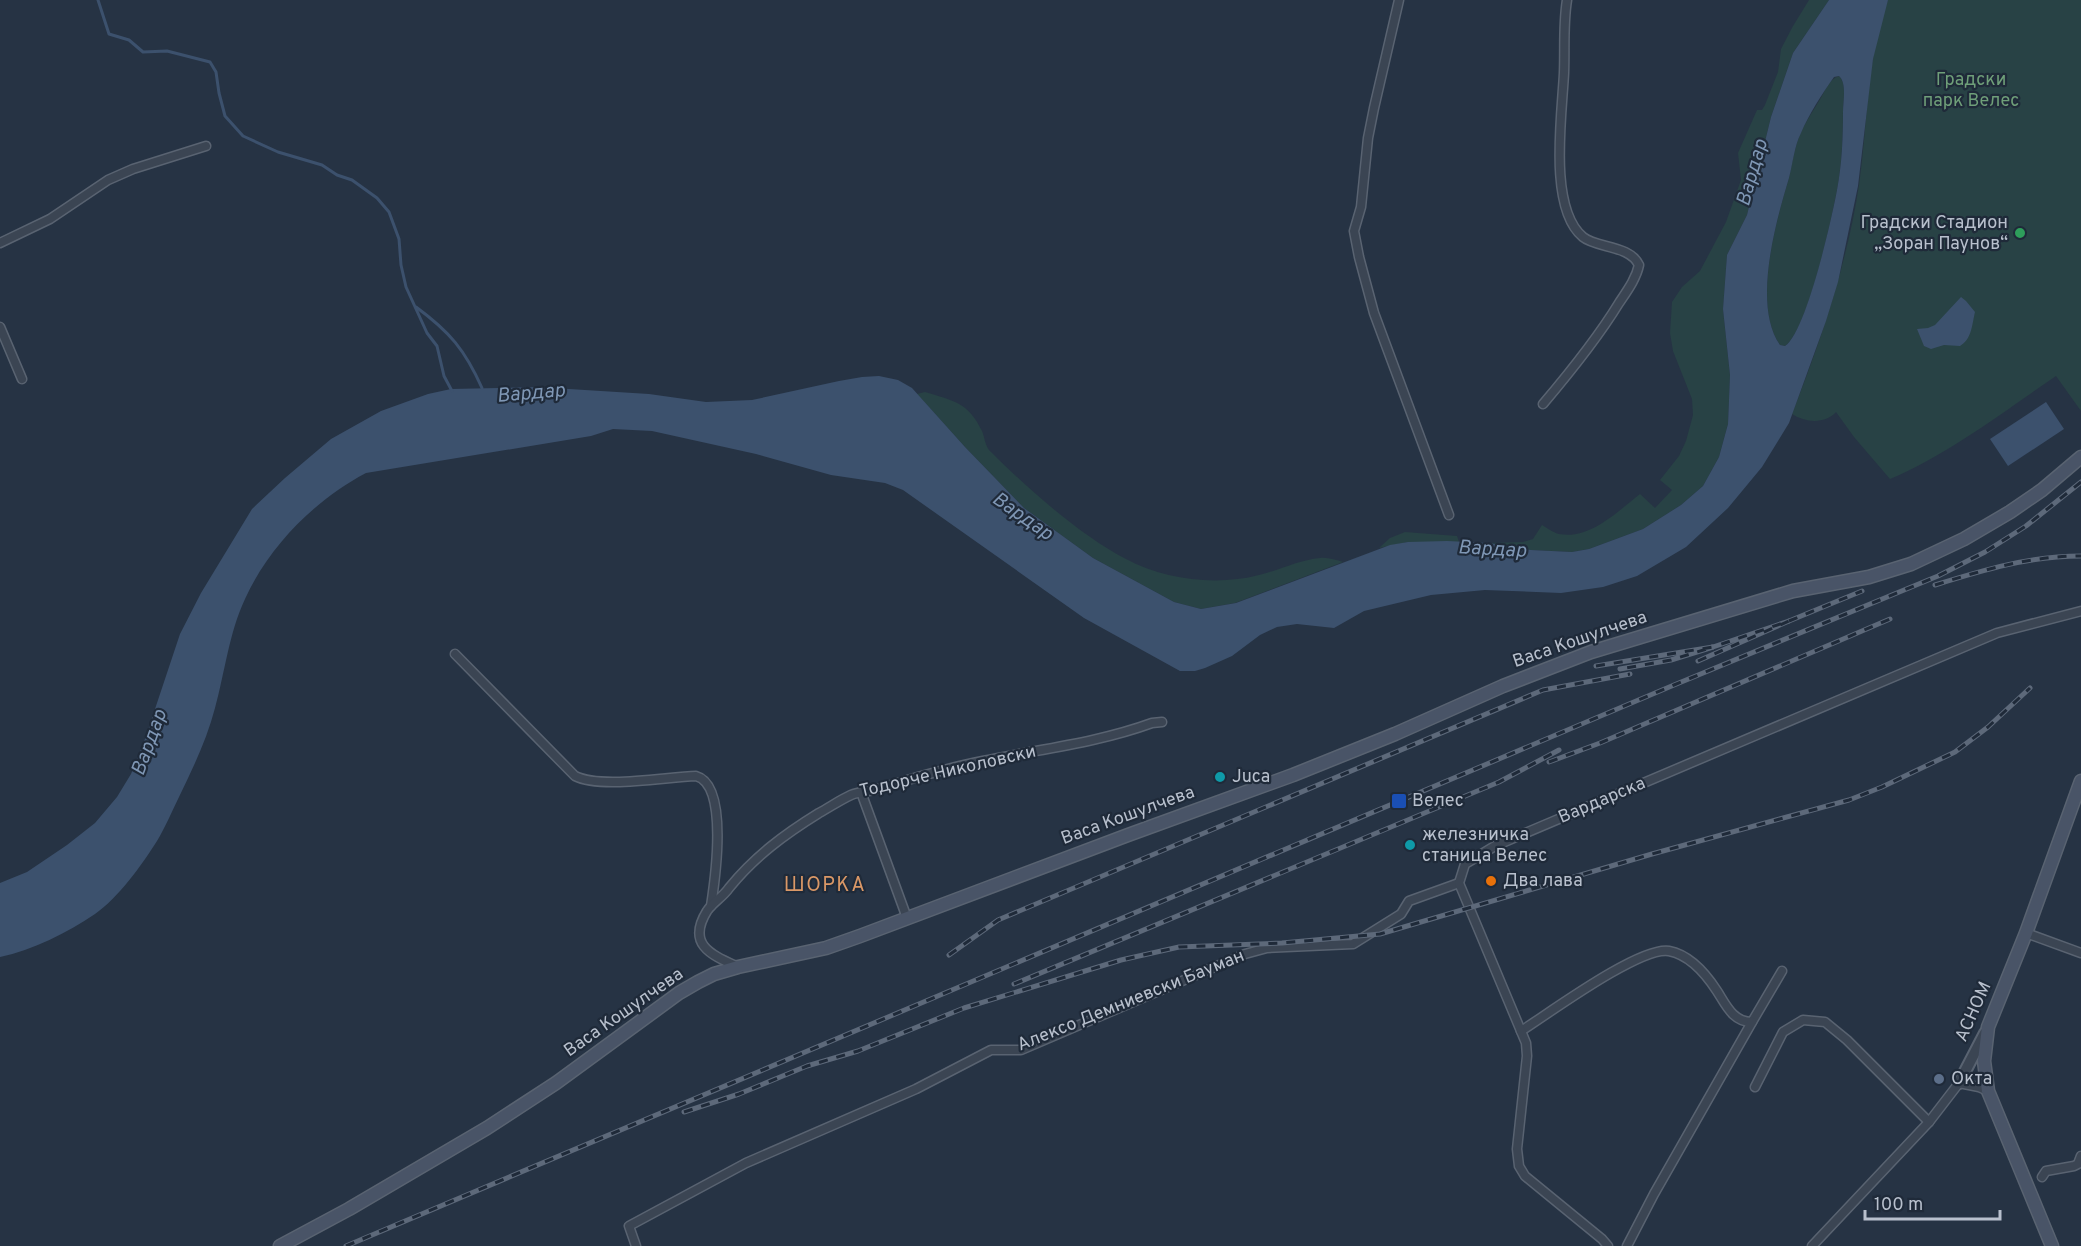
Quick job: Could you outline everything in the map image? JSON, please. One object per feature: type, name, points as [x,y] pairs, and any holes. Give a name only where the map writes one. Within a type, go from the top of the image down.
[{"type":"main road","name":"Васа Кошулчева","points":[[280,1246],[487,1128],[556,1083],[679,993],[714,974],[826,948],[1293,775],[1395,734],[1503,686],[1591,652],[1793,591],[1869,577],[1911,564],[1964,539],[2027,501],[2081,457]]},
{"type":"main road","name":"АСНОМ","points":[[1988,1027],[2026,933],[2081,781]]},
{"type":"main road","points":[[1988,1027],[1984,1061],[1988,1091],[2052,1246]]},
{"type":"street","points":[[1399,0],[1368,138],[1361,207],[1354,231],[1359,257],[1380,329],[1449,515]]},
{"type":"street","points":[[1543,404],[1581,360],[1606,324],[1635,277],[1639,266],[1632,256],[1584,238],[1570,220],[1566,210],[1559,158],[1567,0]]},
{"type":"street","points":[[0,243],[50,219],[108,180],[133,169],[206,146]]},
{"type":"street","points":[[0,327],[22,379]]},
{"type":"street","name":"Вардарска","points":[[1459,883],[1465,864],[1495,846],[1997,633],[2081,611]]},
{"type":"street","points":[[455,654],[575,776],[582,779],[618,781],[696,776],[706,782],[710,788],[718,827],[717,872],[711,906]]},
{"type":"street","name":"Тодорче Николовски","points":[[738,967],[711,954],[704,947],[701,931],[704,917],[711,906],[773,843],[838,802],[861,792],[875,790],[922,774],[989,759],[1095,741],[1162,722]]},
{"type":"street","points":[[861,792],[907,918]]},
{"type":"street","points":[[1459,883],[1526,1043],[1527,1056],[1517,1149],[1519,1166],[1525,1176],[1608,1246]]},
{"type":"street","name":"Алексо Демниевски Бауман","points":[[636,1246],[629,1226],[746,1163],[916,1089],[991,1050],[1021,1050],[1245,954],[1267,948],[1353,944],[1401,914],[1409,901],[1459,883]]},
{"type":"street","points":[[2026,933],[2081,953]]},
{"type":"street","points":[[1521,1031],[1600,979],[1637,960],[1665,951],[1677,954],[1702,970],[1726,1007],[1737,1019],[1752,1022]]},
{"type":"street","points":[[1627,1246],[1654,1194],[1782,971]]},
{"type":"street","points":[[1755,1087],[1783,1032],[1803,1020],[1825,1022],[1847,1040],[1929,1122]]},
{"type":"street","name":"АСНОМ","points":[[1812,1246],[1929,1122],[1959,1083],[1988,1027]]},
{"type":"street","points":[[1959,1083],[1988,1091]]},
{"type":"street","points":[[2042,1177],[2046,1171],[2078,1164],[2081,1156]]},
{"type":"green space","points":[[1809,0],[1829,0],[1793,53],[1771,117],[1747,215],[1727,255],[1723,309],[1730,375],[1728,424],[1719,457],[1703,486],[1681,505],[1643,529],[1589,549],[1572,552],[1531,550],[1490,543],[1523,542],[1533,539],[1542,525],[1559,534],[1582,533],[1603,523],[1640,494],[1655,508],[1672,490],[1660,480],[1679,456],[1693,415],[1692,399],[1673,351],[1670,333],[1672,302],[1682,287],[1700,271],[1726,222],[1741,180],[1738,153],[1757,110],[1762,110],[1765,105],[1778,72],[1781,49]]},
{"type":"green space","name":"Градски парк Велес","points":[[1888,0],[2081,0],[2081,411],[2056,376],[1954,445],[1890,479],[1836,412],[1826,419],[1815,421],[1792,414],[1823,330],[1848,244],[1859,185],[1875,45]]},
{"type":"green space","points":[[1839,76],[1844,92],[1842,150],[1839,180],[1830,224],[1802,320],[1785,346],[1780,345],[1772,328],[1768,308],[1767,286],[1773,239],[1799,137],[1827,87]]},
{"type":"green space","points":[[925,392],[965,408],[977,421],[989,450],[1021,481],[1091,538],[1141,566],[1191,579],[1226,580],[1259,575],[1312,559],[1326,558],[1343,562],[1235,603],[1201,609],[1174,602],[1093,558],[1024,508],[917,394]]},
{"type":"green space","points":[[1405,532],[1457,536],[1459,542],[1408,542],[1379,548],[1390,538]]},
{"type":"water","name":"Вардар","points":[[1829,0],[1888,0],[1873,59],[1858,186],[1838,282],[1789,423],[1762,467],[1728,508],[1686,547],[1637,576],[1603,587],[1561,593],[1485,590],[1431,595],[1364,611],[1334,628],[1297,624],[1277,627],[1260,635],[1232,656],[1195,671],[1180,671],[1084,618],[903,490],[885,483],[831,475],[756,454],[652,431],[613,429],[591,436],[366,473],[329,497],[295,526],[255,579],[235,625],[212,720],[204,742],[163,831],[137,870],[104,907],[84,921],[37,945],[0,957],[0,883],[27,872],[67,845],[95,823],[117,797],[131,774],[145,739],[180,634],[201,593],[252,509],[331,439],[381,411],[428,394],[451,389],[537,387],[649,394],[706,402],[752,400],[862,377],[879,376],[898,380],[912,388],[1024,508],[1093,558],[1174,602],[1201,609],[1236,603],[1390,545],[1447,541],[1572,552],[1589,549],[1643,529],[1681,505],[1703,486],[1719,457],[1728,424],[1730,375],[1723,309],[1727,255],[1747,215],[1771,117],[1793,53]],"holes":[[[1839,76],[1844,92],[1841,160],[1830,224],[1817,274],[1801,320],[1793,337],[1785,346],[1780,345],[1772,328],[1767,286],[1778,217],[1804,126],[1834,77]]]},
{"type":"water","points":[[1961,297],[1975,312],[1971,331],[1964,343],[1960,346],[1944,345],[1931,349],[1924,346],[1917,329],[1935,325]]},
{"type":"water","points":[[2046,402],[2064,429],[2008,466],[1990,439]]},
{"type":"waterway","points":[[98,0],[109,34],[129,40],[143,52],[167,51],[210,62],[216,72],[225,116],[243,136],[278,152],[322,165],[337,175],[352,180],[377,198],[389,212],[399,239],[406,287],[427,333],[437,346],[444,376],[452,391]]},
{"type":"waterway","points":[[416,307],[438,325],[463,352],[482,388]]},
{"type":"railway","points":[[346,1246],[1674,685],[1938,576],[1985,552],[2026,526],[2081,482]]},
{"type":"railway","points":[[1935,585],[2025,561],[2081,556]]},
{"type":"railway","points":[[1789,621],[1862,591]]},
{"type":"railway","points":[[1549,762],[1600,743],[1890,619]]},
{"type":"railway","points":[[1698,661],[1789,621],[1713,647]]},
{"type":"railway","points":[[1596,666],[1713,647],[1671,660],[1620,669]]},
{"type":"railway","points":[[949,955],[998,920],[1543,690],[1630,674]]},
{"type":"railway","points":[[684,1112],[739,1094],[807,1066],[858,1051],[964,1008],[1121,960],[1179,947],[1282,943],[1380,934],[1652,854],[1849,800],[1955,752],[1988,727],[2030,688]]},
{"type":"railway","points":[[1014,984],[1499,782],[1559,750]]},
{"type":"place","name":"Градски Стадион „Зоран Паунов“","points":[[2020,233]]},
{"type":"place","name":"Juca","points":[[1220,777]]},
{"type":"place","name":"Велес","points":[[1399,801]]},
{"type":"place","name":"железничка станица Велес","points":[[1410,845]]},
{"type":"place","name":"Два лава","points":[[1491,881]]},
{"type":"place","name":"Окта","points":[[1939,1079]]},
{"type":"district","name":"ШОРКА","points":[[825,886]]}]
